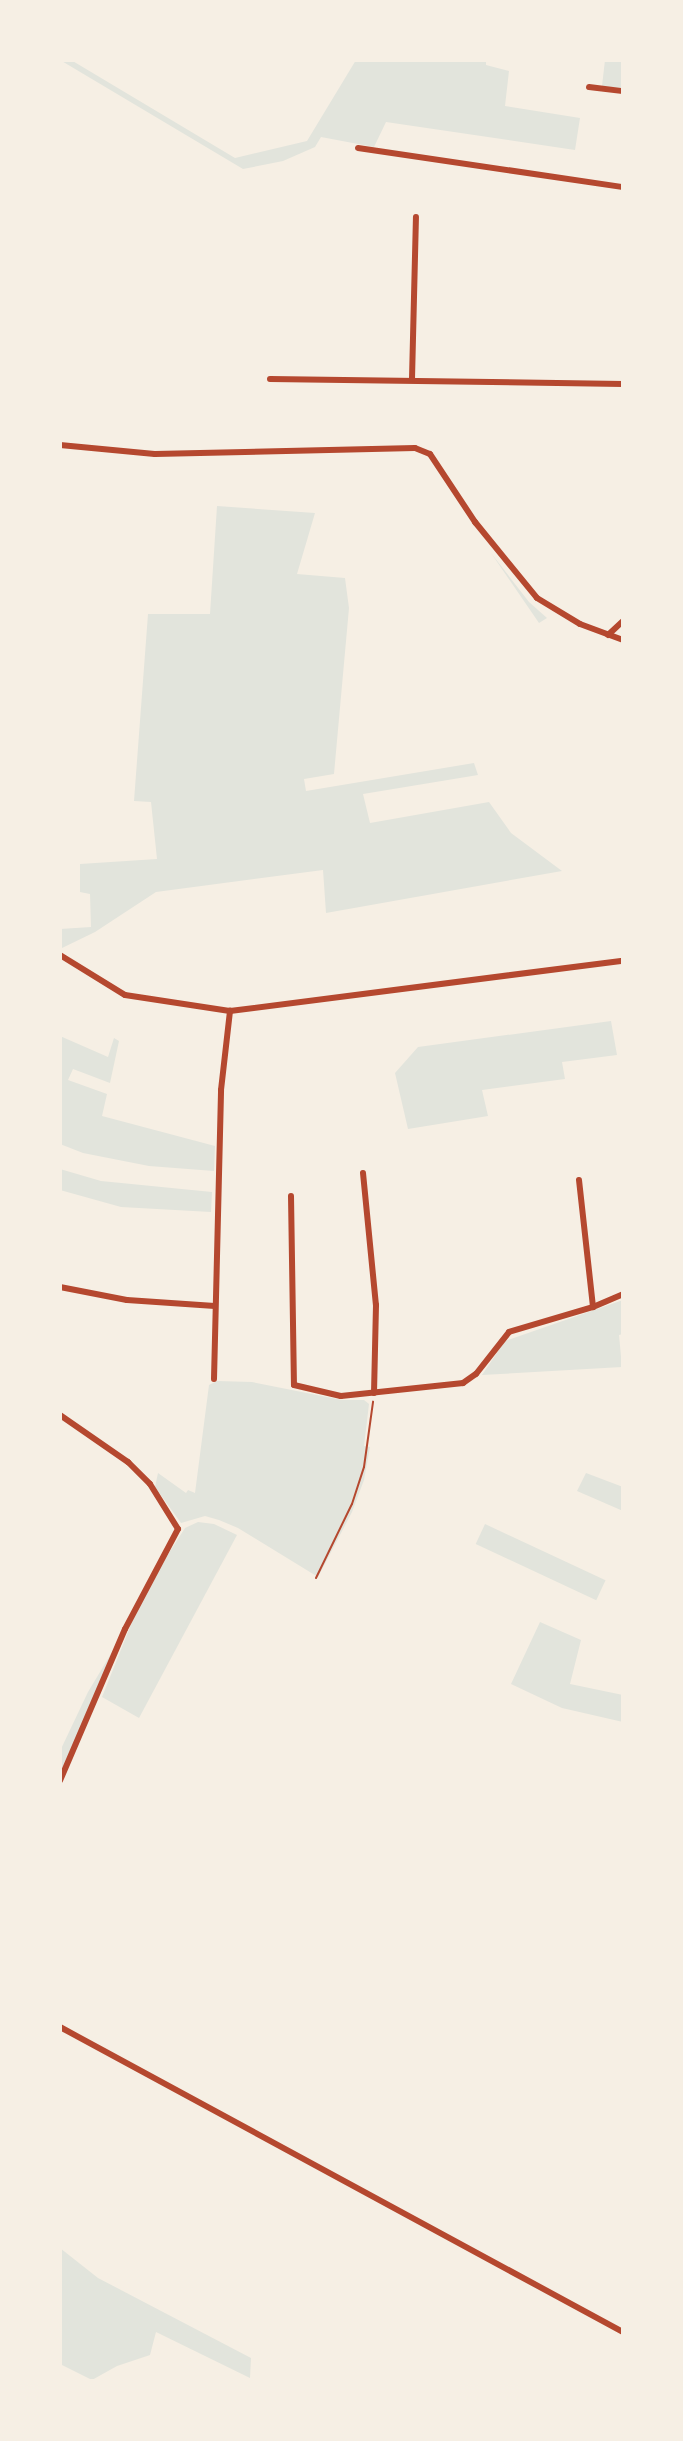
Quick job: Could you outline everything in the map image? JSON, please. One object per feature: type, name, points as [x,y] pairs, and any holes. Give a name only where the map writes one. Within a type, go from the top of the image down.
[{"type":"street","points":[[589,87],[623,91]]},
{"type":"street","points":[[358,148],[623,187]]},
{"type":"street","points":[[412,379],[416,217]]},
{"type":"street","points":[[270,379],[623,384]]},
{"type":"street","points":[[60,445],[155,454],[415,448],[430,454],[475,522],[537,598],[554,611],[623,640]]},
{"type":"street","points":[[608,635],[623,621]]},
{"type":"street","points":[[60,955],[125,995],[230,1011],[623,961]]},
{"type":"street","points":[[214,1379],[221,1090],[230,1011]]},
{"type":"street","points":[[363,1173],[376,1305],[374,1393]]},
{"type":"street","points":[[579,1180],[593,1307]]},
{"type":"street","points":[[291,1196],[294,1385],[334,1395],[463,1383],[476,1374],[509,1332],[593,1307],[623,1294]]},
{"type":"street","points":[[60,1287],[127,1300],[215,1306]]},
{"type":"street","points":[[60,1415],[128,1462],[150,1484],[178,1529],[125,1629],[60,1781]]},
{"type":"street","points":[[60,2027],[623,2332]]},
{"type":"path","points":[[316,1578],[352,1504],[364,1467],[374,1393]]},
{"type":"shaded area","points":[[60,60],[71,60],[235,158],[307,141],[356,60],[486,60],[486,65],[509,71],[505,106],[580,118],[575,150],[386,122],[374,147],[321,137],[315,147],[283,161],[243,169]]},
{"type":"shaded area","points":[[605,60],[623,60],[623,89],[602,86]]},
{"type":"shaded area","points":[[217,506],[315,513],[297,574],[345,578],[349,608],[334,774],[304,779],[306,791],[474,763],[478,775],[363,794],[370,823],[489,802],[511,833],[562,871],[326,913],[323,870],[156,892],[95,932],[60,949],[60,929],[91,927],[90,894],[80,892],[80,864],[157,859],[151,802],[134,801],[148,614],[210,614]]},
{"type":"shaded area","points":[[491,553],[529,602],[547,618],[539,623]]},
{"type":"shaded area","points":[[611,1021],[617,1055],[562,1062],[565,1079],[482,1090],[488,1116],[408,1129],[395,1073],[418,1047]]},
{"type":"shaded area","points":[[60,1036],[108,1057],[114,1038],[119,1041],[110,1083],[73,1069],[68,1080],[107,1094],[102,1116],[215,1146],[214,1171],[149,1166],[83,1153],[60,1144]]},
{"type":"shaded area","points":[[60,1169],[101,1181],[212,1192],[211,1212],[121,1207],[60,1190]]},
{"type":"shaded area","points":[[623,1300],[623,1334],[619,1335],[622,1367],[482,1375],[505,1341]]},
{"type":"shaded area","points":[[217,1381],[252,1382],[342,1400],[364,1400],[369,1404],[364,1446],[370,1447],[364,1480],[352,1512],[318,1577],[238,1528],[219,1520],[205,1516],[181,1523],[155,1487],[158,1473],[186,1493],[188,1490],[195,1493],[209,1385]]},
{"type":"shaded area","points":[[586,1473],[623,1487],[623,1511],[577,1491]]},
{"type":"shaded area","points":[[198,1522],[214,1524],[237,1535],[139,1718],[102,1697],[134,1617],[158,1570],[185,1528]]},
{"type":"shaded area","points":[[485,1524],[606,1580],[596,1600],[476,1544]]},
{"type":"shaded area","points":[[540,1622],[581,1640],[570,1684],[623,1695],[623,1722],[562,1708],[511,1684]]},
{"type":"shaded area","points":[[118,1642],[60,1774],[60,1751],[88,1692]]},
{"type":"shaded area","points":[[60,2248],[98,2278],[251,2358],[250,2378],[156,2332],[150,2355],[117,2366],[92,2380],[60,2364]]}]
